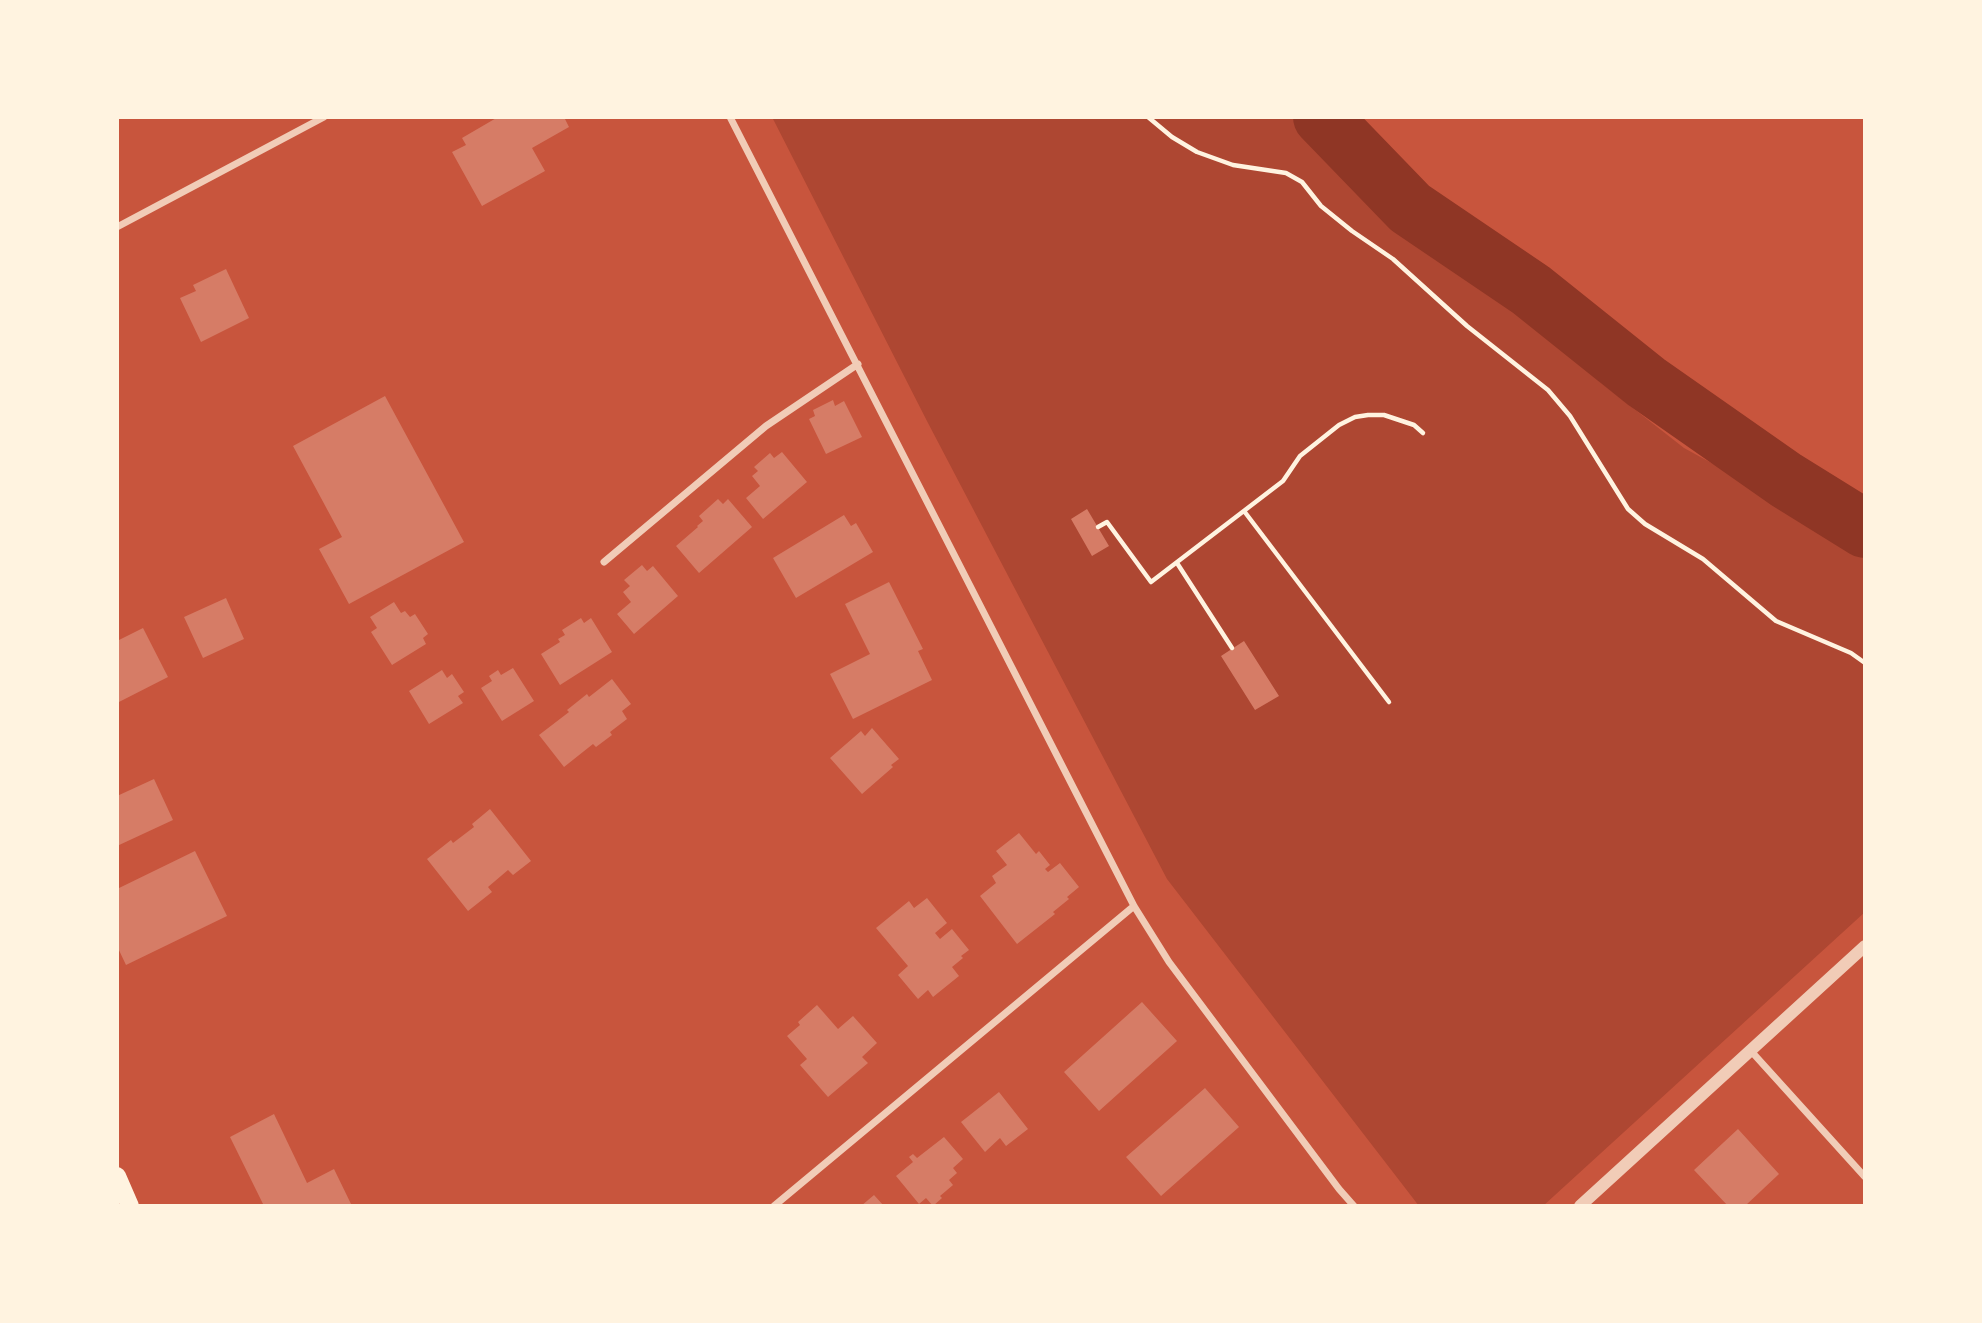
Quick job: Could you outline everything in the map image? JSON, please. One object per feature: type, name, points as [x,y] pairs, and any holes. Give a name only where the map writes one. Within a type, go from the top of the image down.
[{"type":"main road","points":[[117,1176],[130,1206]]},
{"type":"street","points":[[117,227],[324,117]]},
{"type":"street","points":[[730,117],[1134,906],[1169,962],[1354,1206]]},
{"type":"street","points":[[604,562],[766,426],[858,364]]},
{"type":"street","points":[[774,1206],[1134,906]]},
{"type":"street","points":[[1580,1206],[1865,946]]},
{"type":"street","points":[[1751,1051],[1865,1177]]},
{"type":"path","points":[[1148,117],[1172,137],[1197,152],[1233,165],[1286,173],[1301,182],[1321,205],[1352,231],[1393,259],[1467,326],[1548,390],[1570,416],[1628,509],[1645,524],[1703,559],[1776,621],[1851,653],[1865,663]]},
{"type":"path","points":[[1098,527],[1107,522],[1152,582],[1283,481],[1300,456],[1339,425],[1355,417],[1384,415],[1414,425],[1423,433]]},
{"type":"path","points":[[1244,510],[1389,702]]},
{"type":"path","points":[[1177,563],[1232,649]]},
{"type":"shaded area","points":[[772,117],[1309,117],[1410,222],[1520,298],[1601,383],[1684,448],[1865,547],[1865,912],[1543,1206],[1419,1206],[1167,879],[928,423]]},
{"type":"building","points":[[498,117],[564,117],[569,127],[532,148],[545,171],[482,206],[452,152],[466,145],[462,138]]},
{"type":"building","points":[[226,269],[249,318],[201,342],[180,298],[196,291],[193,285]]},
{"type":"building","points":[[385,396],[464,542],[349,604],[319,549],[342,537],[293,446]]},
{"type":"building","points":[[833,400],[835,406],[844,401],[862,437],[826,454],[809,419],[815,416],[813,410]]},
{"type":"building","points":[[782,452],[807,482],[763,519],[746,498],[760,486],[752,476],[758,471],[754,467],[770,453],[774,458]]},
{"type":"building","points":[[718,499],[723,504],[728,499],[752,527],[699,573],[676,546],[698,527],[703,521],[699,516]]},
{"type":"building","points":[[1087,509],[1109,546],[1092,556],[1071,519]]},
{"type":"building","points":[[844,515],[851,526],[856,523],[873,552],[796,598],[773,558]]},
{"type":"building","points":[[642,565],[647,571],[653,566],[678,596],[634,634],[617,614],[631,602],[623,592],[630,586],[624,580]]},
{"type":"building","points":[[889,582],[923,649],[918,651],[932,680],[853,719],[830,674],[870,654],[845,604]]},
{"type":"building","points":[[226,598],[244,639],[203,658],[184,617]]},
{"type":"building","points":[[394,602],[401,613],[405,611],[410,617],[415,614],[428,634],[423,638],[426,644],[392,665],[371,632],[377,628],[370,617]]},
{"type":"building","points":[[581,618],[584,623],[591,618],[612,652],[560,685],[541,654],[560,642],[558,639],[565,635],[562,630]]},
{"type":"building","points":[[143,628],[168,677],[117,703],[117,641]]},
{"type":"building","points":[[1244,641],[1279,696],[1255,710],[1221,656]]},
{"type":"building","points":[[513,668],[534,701],[502,721],[481,688],[492,681],[489,676],[498,670],[501,675]]},
{"type":"building","points":[[442,670],[447,678],[452,674],[464,692],[458,696],[463,703],[429,724],[409,691]]},
{"type":"building","points":[[612,679],[631,704],[622,711],[627,719],[610,732],[612,735],[596,747],[593,744],[564,767],[539,735],[587,694],[589,697]]},
{"type":"building","points":[[872,728],[899,759],[862,794],[830,758],[861,731],[865,736]]},
{"type":"building","points":[[154,779],[173,820],[117,846],[117,796]]},
{"type":"building","points":[[490,809],[531,861],[513,875],[508,870],[488,887],[492,892],[468,911],[427,859],[451,840],[453,843],[474,827],[472,824]]},
{"type":"building","points":[[1019,833],[1036,854],[1039,851],[1050,865],[1045,869],[1048,872],[1060,863],[1079,887],[1053,912],[1055,914],[1017,944],[980,896],[996,883],[992,876],[1007,865],[996,851]]},
{"type":"building","points":[[195,851],[227,916],[126,965],[117,946],[117,889]]},
{"type":"building","points":[[927,898],[947,923],[935,933],[940,939],[952,929],[969,950],[952,967],[959,976],[933,997],[928,990],[918,999],[898,975],[908,966],[876,928],[909,901],[914,908]]},
{"type":"building","points":[[1142,1002],[1177,1041],[1099,1111],[1064,1072]]},
{"type":"building","points":[[817,1005],[838,1029],[853,1016],[877,1043],[862,1057],[868,1063],[828,1097],[800,1065],[807,1059],[787,1036]]},
{"type":"building","points":[[1205,1088],[1239,1127],[1161,1196],[1126,1157]]},
{"type":"building","points":[[999,1092],[1028,1129],[1006,1146],[1000,1138],[985,1152],[961,1122]]},
{"type":"building","points":[[274,1114],[307,1183],[334,1169],[352,1206],[264,1206],[230,1137]]},
{"type":"building","points":[[1738,1129],[1779,1174],[1745,1206],[1728,1206],[1694,1170]]},
{"type":"building","points":[[944,1137],[963,1159],[953,1168],[957,1173],[949,1180],[953,1185],[940,1196],[942,1198],[933,1206],[926,1198],[919,1204],[896,1176],[913,1162],[909,1157],[913,1154],[917,1158]]},
{"type":"building","points":[[874,1195],[884,1206],[861,1206]]},
{"type":"waterway","points":[[1322,117],[1410,208],[1531,290],[1646,382],[1786,480],[1865,529]]}]
